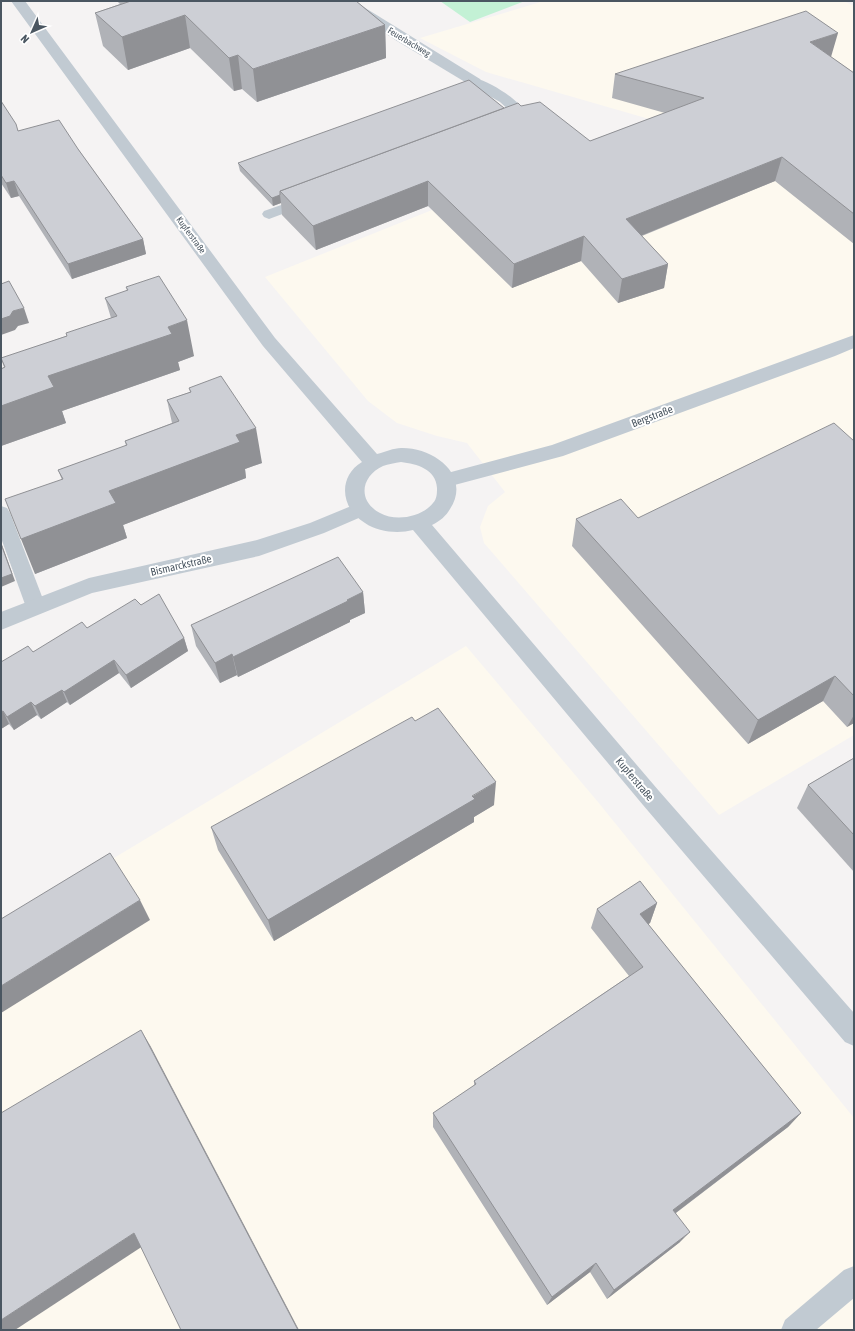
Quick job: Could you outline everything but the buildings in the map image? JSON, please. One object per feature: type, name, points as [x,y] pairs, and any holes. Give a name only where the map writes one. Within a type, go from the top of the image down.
[{"type":"street","name":"Kupferstraße","points":[[18,1],[269,342],[373,462]]},
{"type":"street","name":"Feuerbachweg","points":[[345,1],[402,38],[475,82]]},
{"type":"street","name":"Bergstraße","points":[[447,480],[562,448],[829,352],[854,341]]},
{"type":"street","points":[[401,455],[417,457],[428,461],[440,470],[447,480],[448,487],[446,499],[439,510],[432,516],[418,522],[401,525],[384,523],[372,518],[361,509],[354,495],[354,483],[362,470],[373,462],[385,457],[401,455]]},
{"type":"street","name":"Bismarckstraße","points":[[1,621],[89,586],[259,548],[317,528],[361,509]]},
{"type":"street","name":"Kupferstraße","points":[[418,522],[651,798],[854,1033]]},
{"type":"lane","points":[[475,82],[504,99],[519,112],[517,120],[495,128]]},
{"type":"lane","points":[[269,214],[320,194]]},
{"type":"lane","points":[[1,514],[36,607]]},
{"type":"lane","points":[[795,1330],[854,1280]]},
{"type":"shaded area","points":[[544,1],[844,1],[854,6],[854,735],[719,815],[484,543],[480,527],[488,506],[505,492],[467,443],[437,436],[397,423],[368,401],[265,277],[529,171],[663,123],[486,72],[420,38]]},
{"type":"shaded area","points":[[466,646],[598,802],[854,1118],[854,1330],[1,1330],[1,926]]},
{"type":"green space","points":[[440,1],[525,1],[470,22]]}]
